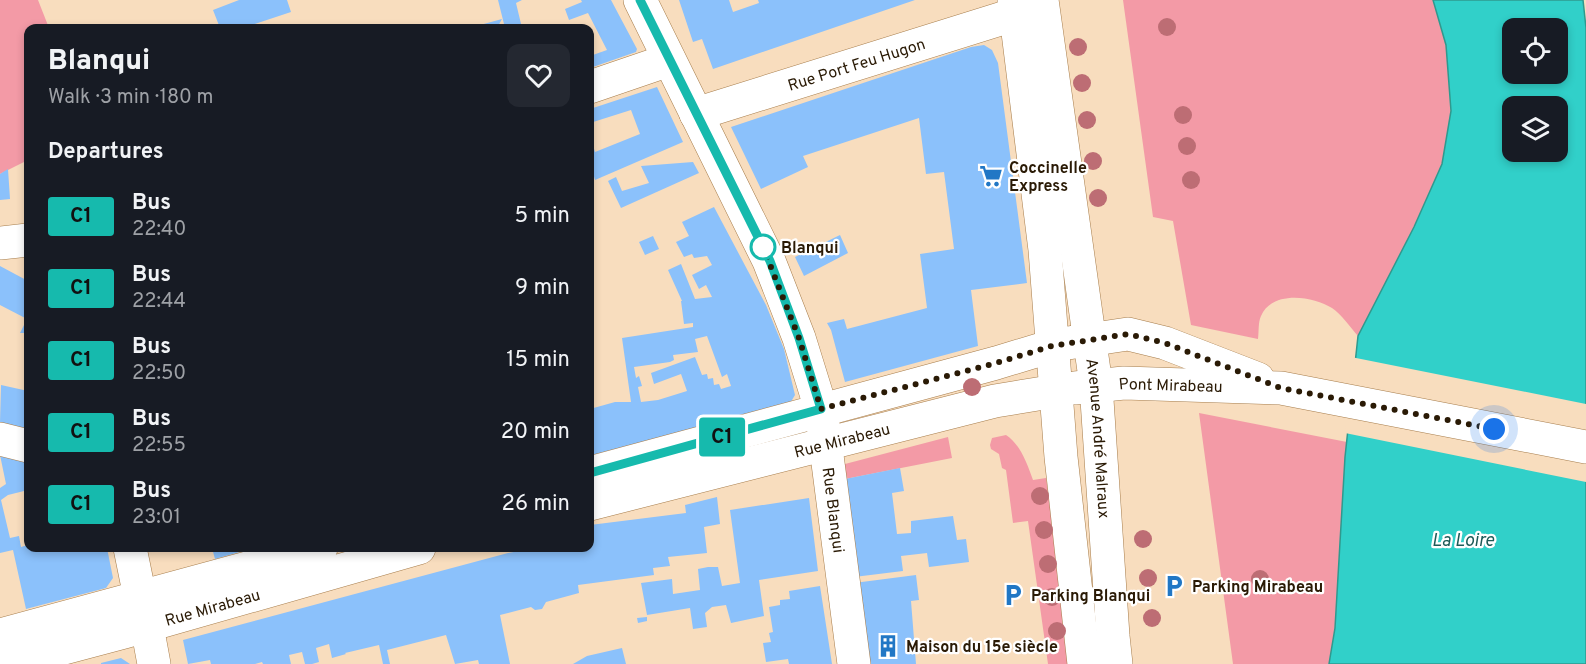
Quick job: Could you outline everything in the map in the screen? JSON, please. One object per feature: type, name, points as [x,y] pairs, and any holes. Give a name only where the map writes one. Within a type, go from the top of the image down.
[{"type":"main road","name":"Rue Blanqui","points":[[640,0],[770,261],[799,338],[821,409],[854,664]]},
{"type":"main road","points":[[1024,5],[1062,469],[1084,664]]},
{"type":"main road","name":"Rue Port Feu Hugon","points":[[696,114],[1024,5]]},
{"type":"main road","name":"Avenue André Malraux","points":[[1024,5],[1090,339],[1096,385],[1116,664]]},
{"type":"main road","points":[[594,86],[669,60]]},
{"type":"main road","points":[[0,243],[24,240]]},
{"type":"main road","name":"Pont Mirabeau","points":[[1090,339],[1128,334],[1165,343],[1281,388]]},
{"type":"main road","name":"Rue Mirabeau","points":[[594,472],[1052,346],[1090,339]]},
{"type":"main road","name":"Pont Mirabeau","points":[[1096,385],[1134,383],[1281,388],[1586,447]]},
{"type":"main road","name":"Rue Mirabeau","points":[[594,503],[995,401],[1096,385]]},
{"type":"main road","points":[[0,439],[24,445]]},
{"type":"main road","points":[[131,552],[154,664]]},
{"type":"main road","name":"Rue Mirabeau","points":[[4,664],[143,611],[310,552]]},
{"type":"main road","name":"Rue Mirabeau","points":[[0,635],[143,611],[401,552]]},
{"type":"shaded area","points":[[0,0],[38,0],[47,24],[24,24],[24,162],[0,174]]},
{"type":"shaded area","points":[[1123,0],[1433,0],[1446,45],[1451,111],[1442,164],[1414,227],[1358,336],[1332,308],[1304,298],[1283,299],[1266,308],[1260,318],[1258,339],[1191,325],[1173,221],[1153,217]]},
{"type":"shaded area","points":[[1199,413],[1347,442],[1335,628],[1329,664],[1233,664]]},
{"type":"shaded area","points":[[1006,435],[1020,449],[1033,480],[1046,478],[1074,664],[1048,664],[1028,521],[1013,523],[1006,470],[1002,468],[999,454],[991,449],[990,445],[992,438]]},
{"type":"shaded area","points":[[948,437],[952,458],[840,480],[840,473],[845,464]]},
{"type":"water","name":"La Loire","points":[[1433,0],[1583,0],[1586,28],[1586,664],[1329,664],[1335,628],[1345,457],[1358,336],[1414,227],[1442,164],[1451,111],[1446,45]]},
{"type":"pier","points":[[1351,357],[1586,404],[1586,482],[1345,433]]},
{"type":"building","points":[[239,0],[287,0],[291,12],[255,24],[218,24],[213,10]]},
{"type":"building","points":[[498,0],[522,0],[516,3],[521,24],[504,24]]},
{"type":"building","points":[[581,0],[611,0],[637,49],[636,52],[594,67],[594,55],[607,50],[594,24],[588,13],[569,20],[565,9],[582,2]]},
{"type":"building","points":[[679,0],[729,0],[733,12],[759,3],[758,0],[915,0],[713,69],[702,39],[693,42]]},
{"type":"building","points":[[502,19],[499,24],[484,24]]},
{"type":"building","points":[[984,45],[992,50],[998,63],[1027,283],[971,290],[978,346],[845,382],[827,323],[844,319],[847,329],[927,308],[920,254],[954,249],[944,172],[926,174],[919,118],[803,156],[808,167],[761,189],[731,127],[971,47]]},
{"type":"building","points":[[657,87],[683,142],[595,180],[594,149],[595,152],[640,134],[631,110],[594,122],[594,108]]},
{"type":"building","points":[[693,162],[699,173],[621,208],[608,181],[616,177],[622,191],[649,183],[641,166]]},
{"type":"building","points":[[8,169],[10,199],[0,200],[0,174]]},
{"type":"building","points":[[714,207],[766,305],[784,349],[795,395],[789,405],[594,457],[594,408],[615,402],[631,402],[622,338],[693,327],[693,323],[684,324],[682,301],[668,270],[681,264],[695,299],[712,297],[706,285],[699,289],[692,275],[712,265],[707,256],[694,258],[692,254],[684,257],[676,242],[689,236],[682,222]],"holes":[[[707,336],[722,377],[727,374],[731,386],[721,389],[719,384],[714,385],[713,378],[708,379],[707,374],[702,375],[695,357],[651,373],[654,384],[681,374],[687,391],[658,400],[641,402],[638,387],[642,386],[639,376],[636,378],[634,367],[670,362],[674,360],[673,355],[698,352],[695,339]]]},
{"type":"building","points":[[840,235],[848,253],[804,276],[795,257]]},
{"type":"building","points":[[653,236],[659,249],[645,255],[639,242]]},
{"type":"building","points":[[0,266],[24,279],[24,317],[0,305]]},
{"type":"building","points":[[1,385],[24,390],[24,429],[0,422]]},
{"type":"building","points":[[0,455],[24,461],[24,491],[8,495],[1,500],[10,538],[19,536],[24,552],[108,552],[113,578],[106,588],[26,609],[13,550],[0,553],[0,488],[6,484]]},
{"type":"building","points":[[900,468],[904,491],[892,493],[897,534],[911,533],[911,521],[953,516],[957,540],[966,539],[969,562],[929,567],[927,553],[901,556],[903,571],[854,577],[840,480]]},
{"type":"building","points":[[717,497],[720,524],[704,527],[707,553],[668,557],[670,566],[653,568],[654,575],[578,585],[579,593],[546,602],[542,609],[535,610],[531,607],[500,615],[510,664],[479,664],[478,660],[455,664],[446,635],[387,650],[390,664],[383,664],[379,645],[332,658],[329,644],[316,648],[319,662],[312,664],[305,664],[302,652],[289,655],[291,664],[263,664],[262,662],[211,664],[210,660],[188,664],[183,640],[508,553],[594,552],[594,524],[686,513],[685,505]]},
{"type":"building","points":[[809,498],[818,571],[759,580],[764,616],[731,623],[726,605],[712,607],[705,613],[707,627],[693,629],[690,608],[647,615],[641,583],[672,579],[673,594],[700,590],[698,569],[718,567],[722,586],[740,583],[730,510]]},
{"type":"building","points":[[213,552],[240,552],[215,559]]},
{"type":"building","points":[[916,575],[919,600],[911,601],[916,664],[865,664],[854,583]]},
{"type":"building","points":[[820,586],[832,664],[789,664],[788,659],[766,662],[763,643],[771,642],[769,633],[773,632],[769,607],[780,605],[780,600],[790,599],[789,591]]},
{"type":"building","points":[[647,617],[647,621],[638,623],[637,618]]},
{"type":"building","points":[[622,648],[626,664],[573,664],[587,656]]},
{"type":"building","points":[[121,658],[130,664],[101,664],[101,663]]},
{"type":"bus line","name":"C1","points":[[594,472],[821,409],[799,338],[770,261],[640,0]]},
{"type":"place","name":"Coccinelle Express","points":[[991,176]]},
{"type":"place","name":"Blanqui","points":[[763,247]]},
{"type":"place","name":"Parking Mirabeau","points":[[1174,586]]},
{"type":"place","name":"Parking Blanqui","points":[[1013,595]]},
{"type":"place","name":"Maison du 15e siècle","points":[[888,646]]},
{"type":"route","points":[[763,247],[799,338],[821,409],[1052,346],[1128,334],[1165,343],[1281,388],[1494,429]]}]
